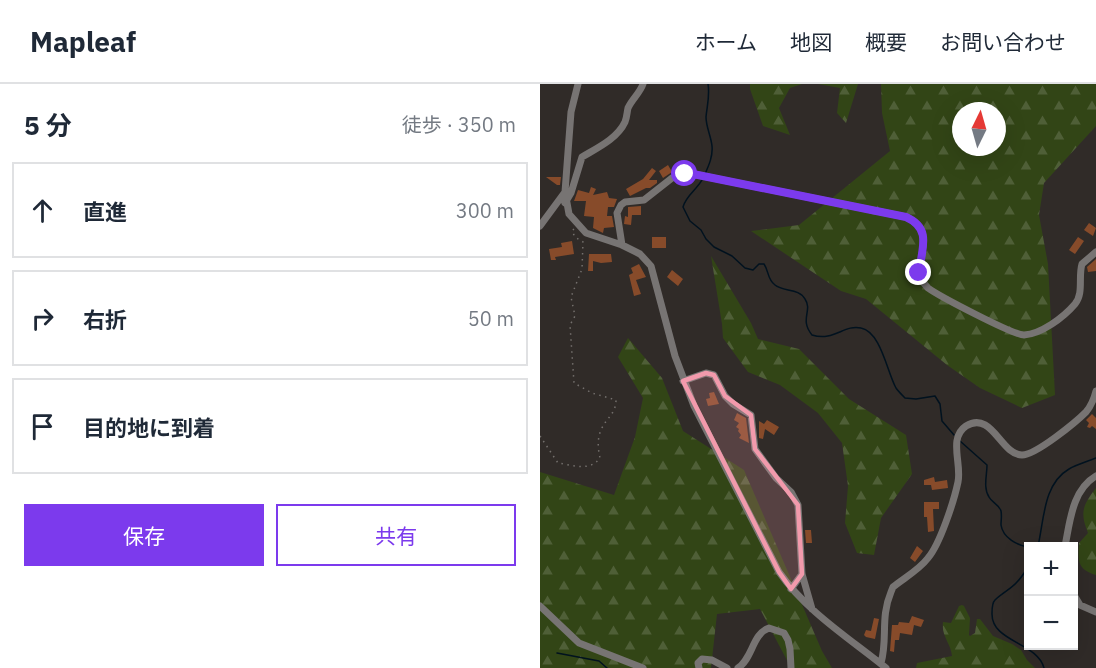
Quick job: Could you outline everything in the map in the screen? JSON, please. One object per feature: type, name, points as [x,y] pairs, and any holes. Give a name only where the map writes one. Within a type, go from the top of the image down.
[{"type":"street","points":[[578,84],[571,112],[565,192],[565,203],[569,214],[586,233],[622,245],[640,254],[651,266],[683,381],[769,554],[791,589],[813,611],[884,666]]},
{"type":"street","points":[[565,203],[571,193],[582,157],[604,145],[620,129],[625,122],[629,106],[643,84]]},
{"type":"street","points":[[622,245],[617,213],[621,205],[626,202],[644,200],[672,178],[685,174],[896,215],[913,220],[923,231],[919,273],[924,284],[940,295],[1009,331],[1026,335],[1044,328],[1076,303],[1079,297],[1082,264],[1096,252]]},
{"type":"street","points":[[540,226],[565,192]]},
{"type":"street","points":[[683,381],[706,373],[714,375],[725,396],[751,415],[755,449],[776,478],[791,492],[798,505],[802,574],[813,611]]},
{"type":"street","points":[[884,666],[883,623],[891,592],[893,587],[929,557],[939,539],[956,490],[960,468],[956,449],[958,435],[966,426],[982,423],[1012,451],[1025,455],[1048,442],[1087,411],[1096,391]]},
{"type":"street","points":[[1066,542],[1076,499],[1089,480],[1096,476]]},
{"type":"street","points":[[791,589],[802,574]]},
{"type":"street","points":[[1075,596],[1080,605],[1096,612]]},
{"type":"street","points":[[540,606],[579,643],[643,668]]},
{"type":"street","points":[[738,668],[746,661],[760,634],[769,628],[784,633],[789,640],[791,668]]},
{"type":"street","points":[[699,668],[698,663],[702,659],[712,660],[727,668]]},
{"type":"path","points":[[540,436],[558,463],[589,466],[596,464],[600,458],[598,440],[600,432],[615,411],[616,400],[592,393],[574,383],[570,325],[575,316],[572,297],[582,269],[583,242],[575,237],[572,231],[579,226]]},
{"type":"highlighted area","points":[[706,373],[714,375],[725,396],[751,415],[755,449],[798,505],[802,574],[791,589],[779,572],[683,381]]},
{"type":"green space","points":[[750,84],[802,84],[790,88],[779,108],[790,135],[763,126]]},
{"type":"green space","points":[[818,84],[858,84],[846,123],[837,113],[840,88]]},
{"type":"green space","points":[[881,84],[1096,84],[1096,126],[1044,183],[1039,215],[1048,264],[1055,395],[1022,408],[980,388],[947,365],[866,299],[841,291],[751,231],[799,225],[890,151],[882,113]]},
{"type":"green space","points":[[711,256],[758,339],[799,349],[849,399],[906,435],[912,474],[881,518],[874,555],[857,553],[845,523],[848,486],[842,443],[818,413],[780,385],[748,372],[723,338]]},
{"type":"green space","points":[[628,338],[662,378],[683,431],[744,470],[822,651],[832,668],[791,668],[760,609],[717,614],[711,668],[540,668],[540,472],[614,495],[635,437],[643,398],[618,357]]},
{"type":"green space","points":[[1096,488],[1096,575],[1082,567],[1079,543],[1088,533],[1083,515],[1085,505]]},
{"type":"green space","points":[[962,605],[970,618],[970,636],[975,633],[977,619],[980,619],[993,636],[1021,650],[1035,668],[916,668],[917,663],[952,656],[943,631],[943,622],[951,623],[959,606]]},
{"type":"building","points":[[668,165],[672,172],[663,178],[659,171]]},
{"type":"building","points":[[652,168],[656,171],[649,180],[657,180],[657,183],[630,196],[626,189],[643,179]]},
{"type":"building","points":[[546,177],[561,177],[560,185],[557,185]]},
{"type":"building","points":[[591,187],[596,189],[593,195],[607,192],[609,198],[617,199],[614,207],[608,207],[607,216],[612,216],[614,227],[604,228],[603,233],[593,228],[594,217],[584,216],[586,201],[574,201],[578,190],[589,193]]},
{"type":"building","points":[[641,206],[641,215],[632,215],[631,225],[624,224],[625,216],[628,217],[628,207]]},
{"type":"building","points":[[1089,223],[1096,228],[1093,236],[1084,230]]},
{"type":"building","points":[[652,237],[666,237],[666,248],[652,248]]},
{"type":"building","points":[[1078,237],[1084,241],[1075,254],[1069,250]]},
{"type":"building","points":[[572,241],[574,254],[555,257],[556,260],[551,260],[549,249],[562,247],[561,243]]},
{"type":"building","points":[[589,254],[611,254],[612,262],[593,261],[593,271],[588,271]]},
{"type":"building","points":[[1096,259],[1096,271],[1088,272],[1087,267]]},
{"type":"building","points":[[639,264],[646,277],[636,280],[641,294],[634,296],[629,275],[633,273],[631,268]]},
{"type":"building","points":[[672,270],[683,279],[678,286],[667,277]]},
{"type":"building","points":[[714,392],[719,404],[708,406],[706,399],[710,398],[709,393]]},
{"type":"building","points":[[737,413],[746,418],[749,443],[739,438],[741,435],[736,427],[739,423],[734,420]]},
{"type":"building","points":[[1092,414],[1096,418],[1096,429],[1092,426],[1087,427],[1089,423],[1086,420]]},
{"type":"building","points":[[767,420],[779,427],[774,435],[765,429],[763,439],[759,438],[759,421],[764,424]]},
{"type":"building","points":[[934,477],[935,482],[947,480],[948,488],[932,490],[931,485],[924,485],[924,480]]},
{"type":"building","points":[[924,502],[939,502],[939,509],[933,509],[934,531],[928,532],[927,517],[924,517]]},
{"type":"building","points":[[805,530],[811,530],[812,543],[806,543]]},
{"type":"building","points":[[917,546],[923,551],[915,562],[910,558]]},
{"type":"building","points":[[912,616],[924,620],[921,627],[914,625],[912,635],[900,633],[899,640],[895,640],[894,652],[890,651],[892,625],[898,625],[899,622],[909,623]]},
{"type":"building","points":[[874,618],[879,619],[875,639],[864,635],[866,630],[871,631]]},
{"type":"waterway","points":[[705,174],[712,150],[706,121],[708,84]]},
{"type":"waterway","points":[[703,178],[683,207],[690,221],[701,230],[706,239],[714,247],[732,256],[745,268],[753,270],[759,264],[764,264],[775,285],[799,293],[807,303],[806,320],[812,335],[820,337],[833,335],[855,327],[868,331],[883,354],[896,388],[905,398],[935,396],[940,404],[942,421],[954,435]]},
{"type":"waterway","points":[[960,441],[987,465],[986,490],[990,499],[1000,509],[1002,530],[1015,543],[1024,546]]},
{"type":"waterway","points":[[1039,542],[1046,504],[1054,484],[1069,469],[1096,458]]},
{"type":"waterway","points":[[1024,573],[1015,584],[994,601],[992,606],[994,623],[1006,636],[1040,659],[1044,668]]},
{"type":"waterway","points":[[557,653],[599,661],[607,668]]},
{"type":"route","points":[[685,174],[906,217],[913,220],[923,231],[919,273]]}]
